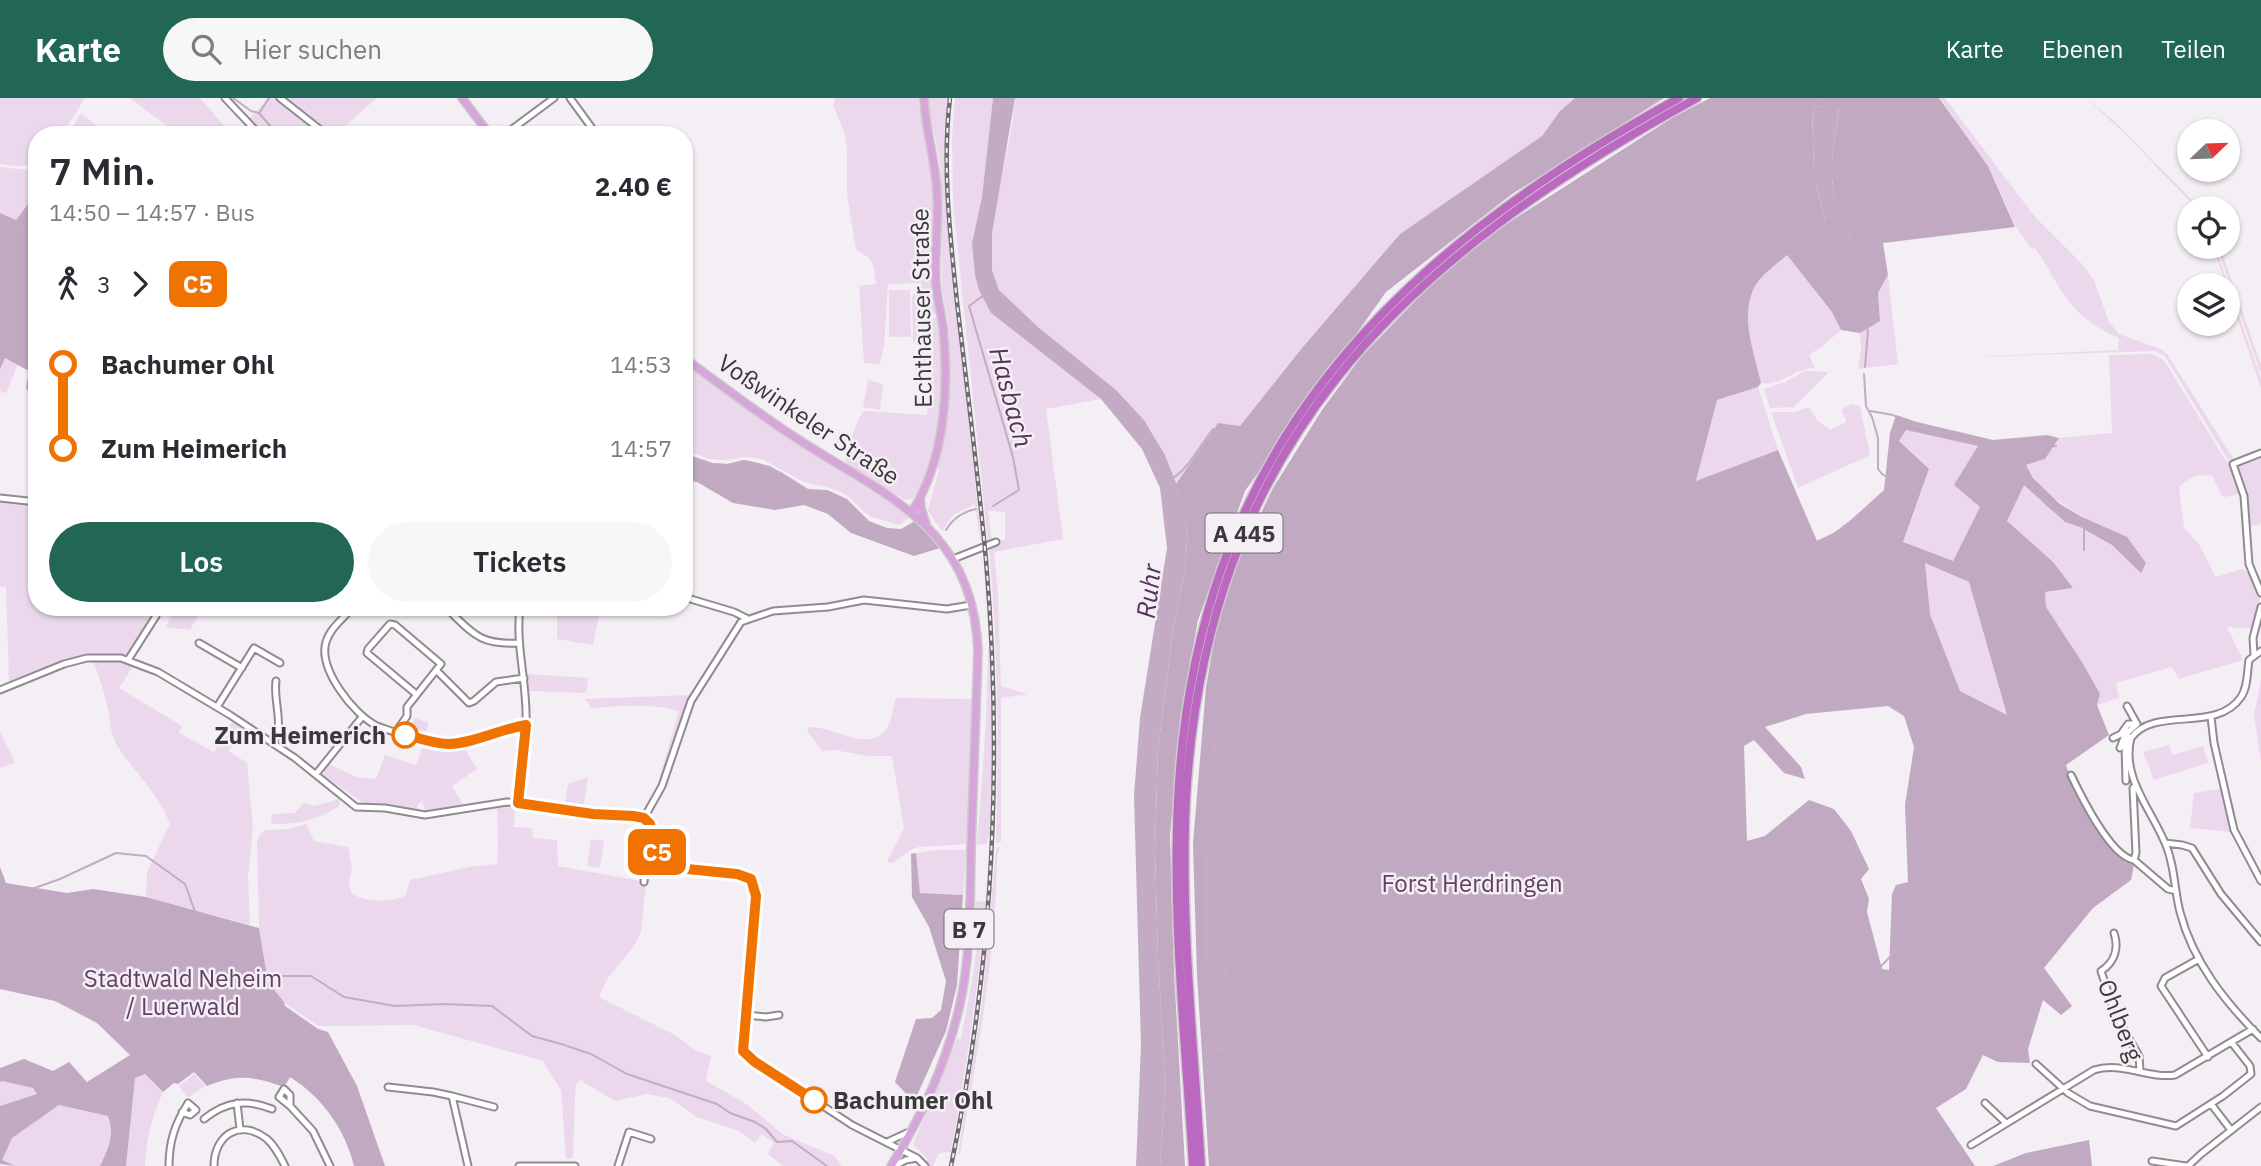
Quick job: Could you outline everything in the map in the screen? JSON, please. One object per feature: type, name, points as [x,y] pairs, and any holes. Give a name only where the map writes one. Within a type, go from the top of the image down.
[{"type":"highway","name":"A 445","points":[[1193,1166],[1178,946],[1178,799],[1187,705],[1196,654],[1220,569],[1240,519],[1265,469],[1304,405],[1337,361],[1401,293],[1461,241],[1542,181],[1679,98]]},
{"type":"highway","name":"A 445","points":[[1201,1166],[1187,947],[1186,800],[1194,718],[1205,656],[1221,594],[1248,522],[1272,474],[1311,410],[1344,367],[1407,299],[1475,240],[1547,188],[1601,153],[1697,98]]},
{"type":"main road","points":[[461,98],[483,126]]},
{"type":"main road","name":"Echthauser Straße","points":[[912,512],[930,474],[942,427],[946,391],[943,326],[936,285],[937,196],[924,98]]},
{"type":"main road","name":"Voßwinkeler Straße","points":[[693,364],[791,435],[912,512]]},
{"type":"main road","points":[[920,498],[926,524]]},
{"type":"main road","name":"B 7","points":[[892,1166],[925,1104],[944,1059],[965,976],[978,652],[971,605],[953,559],[926,524],[912,512]]},
{"type":"street","points":[[225,98],[251,126]]},
{"type":"street","points":[[280,98],[316,126]]},
{"type":"street","points":[[517,126],[554,98]]},
{"type":"street","points":[[565,98],[589,126]]},
{"type":"street","points":[[2261,453],[2233,464],[2244,496],[2249,564],[2261,593]]},
{"type":"street","points":[[0,498],[28,501]]},
{"type":"street","points":[[953,559],[996,542]]},
{"type":"street","points":[[693,600],[746,618]]},
{"type":"street","points":[[644,818],[662,786],[691,701],[722,653],[736,625],[746,618],[773,611],[828,607],[864,600],[947,609],[971,605]]},
{"type":"street","points":[[2254,655],[2253,638],[2261,607]]},
{"type":"street","points":[[128,660],[156,616]]},
{"type":"street","points":[[345,616],[331,632],[325,652],[326,661],[333,677],[362,717],[377,726],[396,732],[448,744],[463,743],[509,727],[526,725]]},
{"type":"street","points":[[455,616],[480,638],[503,644],[519,643]]},
{"type":"street","points":[[518,803],[526,725],[519,643],[520,616]]},
{"type":"street","points":[[396,732],[407,716],[407,707],[440,666],[439,661],[395,625],[390,624],[368,649],[368,655],[416,694]]},
{"type":"street","points":[[199,643],[242,668]]},
{"type":"street","points":[[217,707],[254,648],[280,663]]},
{"type":"street","points":[[2120,748],[2128,733],[2139,727],[2211,716],[2225,711],[2241,697],[2249,660],[2261,651]]},
{"type":"street","points":[[0,690],[64,664],[87,658],[106,656],[128,660],[158,672],[273,743],[358,808],[385,808],[421,815],[507,802],[644,818],[653,832],[658,858],[667,867],[737,874],[748,877],[753,882],[756,896],[742,1047],[745,1055],[852,1125],[901,1149],[925,1166]]},
{"type":"street","points":[[437,671],[469,703],[496,682],[524,678]]},
{"type":"street","points":[[273,743],[278,736],[279,726],[276,681]]},
{"type":"street","points":[[2127,706],[2139,727]]},
{"type":"street","points":[[2211,716],[2234,830],[2261,881]]},
{"type":"street","points":[[316,774],[362,717]]},
{"type":"street","points":[[2113,738],[2121,734],[2128,724],[2139,727]]},
{"type":"street","points":[[2139,727],[2130,745],[2130,769],[2165,843],[2182,920],[2199,959],[2222,995],[2261,1038]]},
{"type":"street","points":[[2126,781],[2125,746],[2128,733]]},
{"type":"street","points":[[2071,775],[2091,813],[2117,850],[2125,858],[2134,860],[2168,889],[2176,891]]},
{"type":"street","points":[[2134,860],[2136,853],[2133,791],[2136,785]]},
{"type":"street","points":[[644,882],[649,837],[653,832]]},
{"type":"street","points":[[2165,843],[2192,848],[2221,894],[2261,942]]},
{"type":"street","name":"Ohlberg","points":[[2114,933],[2117,941],[2115,955],[2101,971],[2115,1014],[2140,1056],[2140,1071]]},
{"type":"street","points":[[2199,959],[2165,978],[2161,986],[2208,1057]]},
{"type":"street","points":[[745,1015],[766,1017],[779,1014]]},
{"type":"street","points":[[1971,1145],[2062,1087],[2099,1068],[2113,1067],[2165,1076],[2175,1075],[2253,1030]]},
{"type":"street","points":[[2036,1064],[2075,1098],[2090,1106],[2178,1126],[2249,1076],[2252,1071],[2232,1043]]},
{"type":"street","points":[[388,1087],[433,1092],[494,1107]]},
{"type":"street","points":[[452,1096],[468,1166]]},
{"type":"street","points":[[204,1119],[220,1108],[237,1103],[248,1102],[272,1109]]},
{"type":"street","points":[[237,1103],[240,1129]]},
{"type":"street","points":[[1985,1103],[2006,1122]]},
{"type":"street","points":[[2211,1104],[2231,1130]]},
{"type":"street","points":[[290,1106],[313,1131],[330,1166]]},
{"type":"street","points":[[2152,1161],[2187,1166],[2261,1107]]},
{"type":"street","points":[[169,1166],[172,1133],[182,1112]]},
{"type":"street","points":[[214,1166],[214,1156],[223,1138],[240,1129],[250,1130],[268,1140],[285,1166]]},
{"type":"street","points":[[887,1142],[911,1130]]},
{"type":"street","points":[[618,1166],[629,1132],[651,1139]]},
{"type":"street","points":[[892,1166],[917,1158]]},
{"type":"street","points":[[519,1166],[575,1166]]},
{"type":"shaded area","points":[[0,98],[85,98],[68,126],[28,126],[28,165],[0,164]]},
{"type":"shaded area","points":[[130,98],[200,98],[224,126],[167,126]]},
{"type":"shaded area","points":[[268,98],[278,98],[313,126],[254,126],[248,120]]},
{"type":"shaded area","points":[[284,98],[377,98],[345,126],[319,126]]},
{"type":"shaded area","points":[[835,98],[919,98],[933,185],[933,284],[938,311],[936,314],[919,317],[917,342],[913,342],[912,296],[922,285],[888,284],[880,364],[864,363],[859,286],[876,284],[874,266],[856,249],[847,195],[845,134],[833,105]]},
{"type":"shaded area","points":[[929,98],[948,98],[945,136],[946,203],[980,540],[975,504],[953,515],[942,531],[928,511],[939,469],[936,463],[949,413],[950,369],[948,321],[942,290],[940,165],[928,115]]},
{"type":"shaded area","points":[[955,98],[993,98],[982,197],[972,243],[991,313],[1101,399],[1046,409],[1063,539],[994,552],[1001,686],[1028,694],[1001,698],[1001,842],[996,843],[997,696],[989,548],[1005,539],[1005,512],[988,511],[992,541],[988,543],[953,203],[952,137]]},
{"type":"shaded area","points":[[993,98],[1015,98],[992,233],[992,270],[999,290],[1038,327],[1116,390],[1144,420],[1165,455],[1180,493],[1188,528],[1185,569],[1174,624],[1158,748],[1155,850],[1166,1086],[1160,1166],[1136,1166],[1141,1045],[1134,796],[1140,718],[1167,548],[1160,488],[1142,449],[1101,399],[991,313],[979,290],[972,243],[982,197]]},
{"type":"shaded area","points":[[1015,98],[1575,98],[1560,111],[1542,136],[1400,234],[1302,348],[1240,426],[1218,423],[1176,484],[1157,440],[1141,417],[1107,384],[1034,325],[996,284],[992,268],[993,227]]},
{"type":"shaded area","points":[[1940,98],[1945,98],[2035,217],[2081,263],[2094,280],[2109,322],[2119,334],[2161,349],[2167,354],[2235,461],[2225,455],[2165,356],[2155,351],[1973,357],[2118,350],[2119,338],[2090,322],[2067,299],[2035,248],[2032,249],[2016,227],[1988,166]]},
{"type":"shaded area","points":[[2086,98],[2114,121],[2188,196],[2185,196]]},
{"type":"shaded area","points":[[1839,107],[1830,167],[1814,173],[1812,108]]},
{"type":"shaded area","points":[[81,113],[98,126],[73,126]]},
{"type":"shaded area","points":[[0,167],[27,170],[28,204],[16,220],[0,213]]},
{"type":"shaded area","points":[[1826,175],[1832,178],[1841,217],[1825,221],[1816,185],[1817,181]]},
{"type":"shaded area","points":[[1847,221],[1854,242],[1849,249],[1841,251],[1828,228]]},
{"type":"shaded area","points":[[1787,255],[1832,312],[1841,330],[1809,355],[1815,368],[1800,371],[1776,382],[1761,383],[1749,333],[1750,296],[1758,281]]},
{"type":"shaded area","points":[[2221,259],[2224,259],[2229,273],[2226,273]]},
{"type":"shaded area","points":[[1888,275],[1898,364],[1858,369],[1860,333],[1880,320],[1878,293]]},
{"type":"shaded area","points":[[1872,286],[1879,318],[1872,324],[1867,324],[1858,309],[1856,290]]},
{"type":"shaded area","points":[[889,290],[910,290],[911,337],[889,337]]},
{"type":"shaded area","points":[[2240,305],[2261,365],[2261,374],[2240,313]]},
{"type":"shaded area","points":[[933,317],[939,319],[942,362],[937,438],[924,482],[912,499],[905,500],[847,466],[845,458],[864,411],[927,415],[930,374],[915,370],[922,361],[933,361]]},
{"type":"shaded area","points":[[2240,319],[2261,379],[2261,388],[2240,326]]},
{"type":"shaded area","points":[[2152,354],[2167,365],[2233,470],[2241,489],[2238,494],[2225,497],[2221,495],[2212,475],[2195,476],[2179,486],[2184,528],[2199,544],[2216,577],[2242,569],[2250,573],[2260,599],[2253,629],[2227,627],[2243,660],[2179,679],[2172,667],[2116,683],[2119,698],[2097,705],[2082,662],[2046,607],[2045,592],[2072,588],[2007,521],[2024,484],[2065,522],[2080,527],[2112,545],[2141,573],[2146,562],[2052,496],[2038,483],[2026,465],[2045,459],[2059,438],[2112,433],[2109,355]]},
{"type":"shaded area","points":[[5,358],[18,364],[6,393],[1,391],[0,396],[0,369]]},
{"type":"shaded area","points":[[693,368],[792,439],[906,513],[909,518],[899,525],[872,517],[839,491],[806,483],[762,459],[709,459],[693,453]]},
{"type":"shaded area","points":[[1805,371],[1829,372],[1794,407],[1770,408],[1764,389]]},
{"type":"shaded area","points":[[868,380],[883,384],[880,410],[863,407]]},
{"type":"shaded area","points":[[1758,387],[1778,450],[1696,482],[1717,400]]},
{"type":"shaded area","points":[[1851,404],[1860,406],[1870,455],[1798,488],[1771,412],[1795,412],[1809,407],[1817,420],[1830,430],[1847,422],[1841,410]]},
{"type":"shaded area","points":[[1906,430],[1978,446],[1980,507],[1953,561],[1903,543],[1929,470],[1899,441]]},
{"type":"shaded area","points":[[2261,455],[2261,522],[2259,525],[2250,526],[2246,490],[2236,464]]},
{"type":"shaded area","points":[[0,501],[28,503],[28,616],[153,617],[128,656],[81,658],[53,665],[9,682],[6,587],[0,586]]},
{"type":"shaded area","points":[[1925,563],[1969,582],[2007,716],[1960,691],[1930,613]]},
{"type":"shaded area","points":[[198,616],[190,630],[166,627],[171,617]]},
{"type":"shaded area","points":[[557,616],[599,616],[593,645],[557,639]]},
{"type":"shaded area","points":[[988,647],[992,773],[990,835],[987,844],[977,845],[986,724]]},
{"type":"shaded area","points":[[114,661],[134,665],[119,688],[182,726],[179,733],[214,752],[232,722],[243,728],[229,751],[247,763],[253,826],[248,877],[250,925],[146,897],[147,872],[170,824],[160,803],[113,737],[106,699],[94,662]]},
{"type":"shaded area","points":[[527,674],[588,678],[586,693],[529,691]]},
{"type":"shaded area","points":[[2261,679],[2261,761],[2254,715]]},
{"type":"shaded area","points":[[689,695],[663,781],[659,780],[679,711],[646,706],[591,708],[585,699]]},
{"type":"shaded area","points":[[896,698],[974,699],[968,844],[919,847],[892,863],[888,862],[888,859],[904,828],[892,756],[822,751],[807,731],[809,727],[818,728],[860,739],[879,736],[890,722]]},
{"type":"shaded area","points":[[415,718],[429,723],[425,735],[408,730]]},
{"type":"shaded area","points":[[0,731],[15,762],[0,768]]},
{"type":"shaded area","points":[[1223,733],[1223,885],[1227,970],[1225,1049],[1217,1052],[1208,1039],[1203,893],[1211,745]]},
{"type":"shaded area","points":[[424,744],[443,748],[464,747],[477,769],[452,786],[464,807],[426,813],[422,801],[417,806],[418,812],[387,805],[364,804],[323,772],[329,764],[356,777],[376,779],[385,755],[416,765]]},
{"type":"shaded area","points":[[2169,745],[2173,755],[2203,746],[2208,763],[2154,780],[2143,752]]},
{"type":"shaded area","points":[[588,777],[583,809],[564,807],[568,784]]},
{"type":"shaded area","points":[[2222,789],[2233,832],[2190,828],[2194,793]]},
{"type":"shaded area","points":[[340,799],[339,806],[315,818],[289,824],[271,824],[272,814],[295,813],[304,803],[314,806]]},
{"type":"shaded area","points":[[515,805],[514,827],[532,828],[533,838],[557,840],[558,866],[646,882],[641,932],[634,946],[607,979],[599,997],[675,1035],[695,1050],[711,1056],[706,1081],[748,1105],[782,1134],[835,1156],[841,1166],[783,1166],[768,1154],[774,1143],[762,1134],[755,1143],[739,1131],[697,1117],[669,1098],[647,1094],[615,1101],[580,1080],[575,1094],[573,1158],[566,1159],[561,1090],[543,1061],[414,1025],[318,1026],[284,1002],[268,982],[259,927],[257,841],[261,833],[306,824],[314,841],[348,847],[352,868],[349,884],[352,894],[364,899],[386,900],[406,895],[410,880],[469,867],[497,864],[497,807]]},
{"type":"shaded area","points":[[591,839],[604,841],[600,868],[587,866]]},
{"type":"shaded area","points":[[1000,847],[984,1005],[960,1154],[958,1153],[982,1004],[996,848]]},
{"type":"shaded area","points":[[966,850],[963,895],[920,893],[916,853]]},
{"type":"shaded area","points":[[986,901],[972,1027],[951,1152],[939,1153],[933,1166],[927,1166],[927,1158],[913,1144],[957,1039],[961,1039],[976,953],[975,902]]},
{"type":"shaded area","points":[[145,1074],[163,1092],[150,1128],[145,1166],[126,1166],[135,1078]]},
{"type":"shaded area","points":[[194,1074],[205,1086],[188,1098],[179,1086]]},
{"type":"shaded area","points":[[2,1081],[33,1088],[37,1094],[0,1106]]},
{"type":"shaded area","points":[[59,1105],[108,1116],[111,1136],[100,1166],[15,1166],[1,1160],[12,1138]]},
{"type":"green space","points":[[1575,98],[1664,98],[1512,194],[1386,292],[1245,491],[1198,620],[1180,718],[1170,837],[1174,972],[1185,1166],[1160,1166],[1166,1086],[1155,850],[1158,748],[1174,624],[1185,569],[1188,528],[1176,484],[1218,423],[1240,426],[1302,348],[1400,234],[1542,136],[1560,111]]},
{"type":"green space","name":"Forst Herdringen","points":[[1710,98],[1939,98],[1988,166],[2015,227],[1883,243],[1888,275],[1878,293],[1880,321],[1860,333],[1841,330],[1832,312],[1787,255],[1762,277],[1750,297],[1748,309],[1749,334],[1761,383],[1758,387],[1717,400],[1696,481],[1778,450],[1817,541],[1841,529],[1884,490],[1890,433],[1896,415],[1993,440],[2047,435],[2059,438],[2045,459],[2026,465],[2033,478],[2060,504],[2127,537],[2146,563],[2141,573],[2112,545],[2080,527],[2065,522],[2024,485],[2007,521],[2053,562],[2073,588],[2045,592],[2046,607],[2100,694],[2097,705],[2109,735],[2066,765],[2076,794],[2117,854],[2125,862],[2134,865],[2131,880],[2093,908],[2044,968],[2072,1006],[2061,1015],[2043,1000],[2028,1049],[2030,1063],[1998,1062],[1983,1055],[1966,1089],[1936,1108],[1975,1166],[1209,1166],[1197,975],[1193,844],[1206,687],[1217,624],[1238,561],[1273,488],[1322,410],[1361,357],[1441,274],[1497,230],[1672,118]],"holes":[[[1812,108],[1839,108],[1832,161],[1814,173]],[[1832,178],[1834,196],[1825,221],[1816,185]],[[1906,430],[1978,446],[1954,485],[1980,507],[1953,561],[1903,542],[1929,469],[1899,441]],[[1925,563],[1969,582],[2007,715],[1960,691],[1930,614]],[[1888,706],[1904,716],[1914,747],[1905,805],[1908,882],[1896,885],[1892,894],[1889,970],[1882,969],[1867,912],[1869,899],[1861,879],[1869,869],[1851,831],[1834,809],[1809,800],[1765,836],[1747,841],[1744,746],[1754,740],[1784,773],[1805,779],[1801,767],[1765,727],[1806,714]]]},
{"type":"green space","points":[[28,204],[28,370],[5,358],[0,369],[0,213],[16,220]]},
{"type":"green space","points":[[693,456],[712,463],[727,464],[744,460],[770,466],[807,489],[827,490],[847,499],[869,521],[887,528],[901,529],[915,521],[940,548],[914,556],[851,533],[828,514],[804,505],[775,510],[733,503],[693,481]]},
{"type":"green space","points":[[916,853],[920,893],[963,895],[957,985],[946,1031],[914,1102],[895,1082],[916,1019],[932,1018],[941,1010],[946,981],[929,927],[912,897],[911,854]]},
{"type":"green space","name":"Stadtwald Neheim / Luerwald","points":[[0,867],[6,883],[67,893],[93,889],[146,897],[259,928],[268,982],[285,1006],[318,1029],[328,1032],[357,1086],[385,1166],[354,1166],[345,1139],[331,1115],[312,1094],[290,1077],[284,1087],[246,1078],[207,1086],[194,1072],[163,1092],[145,1074],[135,1078],[126,1166],[100,1166],[111,1136],[108,1116],[59,1105],[12,1138],[2,1160],[15,1166],[0,1164],[0,1106],[37,1094],[33,1088],[0,1082],[0,1068],[24,1059],[53,1071],[69,1062],[87,1082],[130,1055],[97,1023],[55,1001],[0,989]]},
{"type":"green space","points":[[2089,1140],[2092,1166],[1993,1166],[2026,1153]]},
{"type":"waterway","points":[[233,98],[251,111],[259,113],[270,126]]},
{"type":"waterway","points":[[260,112],[269,98]]},
{"type":"waterway","points":[[1817,98],[1826,109]]},
{"type":"waterway","points":[[0,214],[8,225]]},
{"type":"waterway","points":[[1841,217],[1841,223]]},
{"type":"waterway","name":"Hasbach","points":[[0,228],[28,226]]},
{"type":"waterway","points":[[1845,250],[1854,272],[1854,306],[1860,322],[1868,330],[1865,367]]},
{"type":"waterway","name":"Hasbach","points":[[984,295],[969,306],[1013,457],[1019,490],[993,506]]},
{"type":"waterway","points":[[1864,374],[1866,406],[1878,438],[1878,469],[1906,489],[1900,506],[1888,523],[1905,608],[1918,637],[1922,656],[1922,666],[1918,674],[1923,691]]},
{"type":"waterway","points":[[1870,411],[1893,415],[1909,424],[1957,436],[2006,457],[2047,505],[2066,520],[2108,536],[2141,565]]},
{"type":"waterway","points":[[1173,478],[1190,462],[1213,429],[1237,433],[1258,419]]},
{"type":"waterway","points":[[2011,458],[2022,450],[2056,446]]},
{"type":"waterway","name":"Hasbach","points":[[693,458],[712,464],[729,465],[744,461],[758,464],[781,473],[808,490],[828,493],[876,529],[901,532],[927,546],[932,543]]},
{"type":"waterway","points":[[1298,458],[1323,486],[1337,513],[1354,533],[1363,539],[1373,559],[1398,581],[1411,588],[1420,602],[1452,629],[1456,637],[1456,648]]},
{"type":"waterway","points":[[1763,615],[1780,604],[1793,580],[1797,562],[1812,544],[1830,537],[1868,508],[1901,498]]},
{"type":"waterway","name":"Hasbach","points":[[946,530],[958,516],[976,509]]},
{"type":"waterway","points":[[2084,527],[2084,550]]},
{"type":"waterway","points":[[1819,1020],[1825,1008],[1872,982],[1880,967],[1894,953],[1903,937],[1909,889],[1926,873],[1929,860],[1926,852],[1925,807],[1922,802],[1926,778],[1920,754],[1930,728],[1923,725],[1922,721],[1926,716],[1923,694]]},
{"type":"waterway","points":[[1926,708],[1939,704],[2000,734],[2060,774],[2068,802],[2083,830],[2121,877]]},
{"type":"waterway","points":[[0,891],[15,895],[60,879],[116,853],[146,856],[185,884],[213,972],[222,984],[259,979]]},
{"type":"waterway","points":[[1243,884],[1269,887],[1283,883],[1329,909],[1353,938],[1351,970],[1355,981],[1400,1026],[1423,1040],[1441,1068],[1504,1118]]},
{"type":"waterway","points":[[270,976],[311,976],[344,997],[395,1006],[492,1006],[532,1036],[565,1045]]},
{"type":"waterway","points":[[0,1072],[14,1067],[65,1088],[71,1098],[85,1095],[95,1084],[106,1078],[122,1075],[156,1035],[177,1025],[174,1014],[180,1009],[187,1013],[188,1002],[206,998],[221,984]]},
{"type":"waterway","points":[[567,1046],[591,1054],[627,1074],[717,1104],[730,1113],[755,1122],[766,1129],[777,1142],[792,1141],[827,1166]]},
{"type":"waterway","points":[[114,1166],[119,1147],[121,1104],[133,1075],[131,1066]]},
{"type":"waterway","points":[[0,1113],[44,1098],[70,1098]]},
{"type":"waterway","points":[[1505,1118],[1549,1166]]},
{"type":"railway","points":[[950,98],[947,149],[950,226],[986,560],[994,712],[991,864],[985,940],[977,1016],[951,1166]]},
{"type":"bus line","name":"C5","points":[[405,735],[448,744],[526,725],[518,803],[644,818],[653,832],[658,858],[667,867],[744,875],[751,879],[756,896],[743,1051],[755,1062],[814,1100]]},
{"type":"place","name":"Zum Heimerich","points":[[405,735]]},
{"type":"place","name":"Bachumer Ohl","points":[[814,1100]]},
{"type":"water label","name":"Ruhr","points":[[1148,591]]}]
